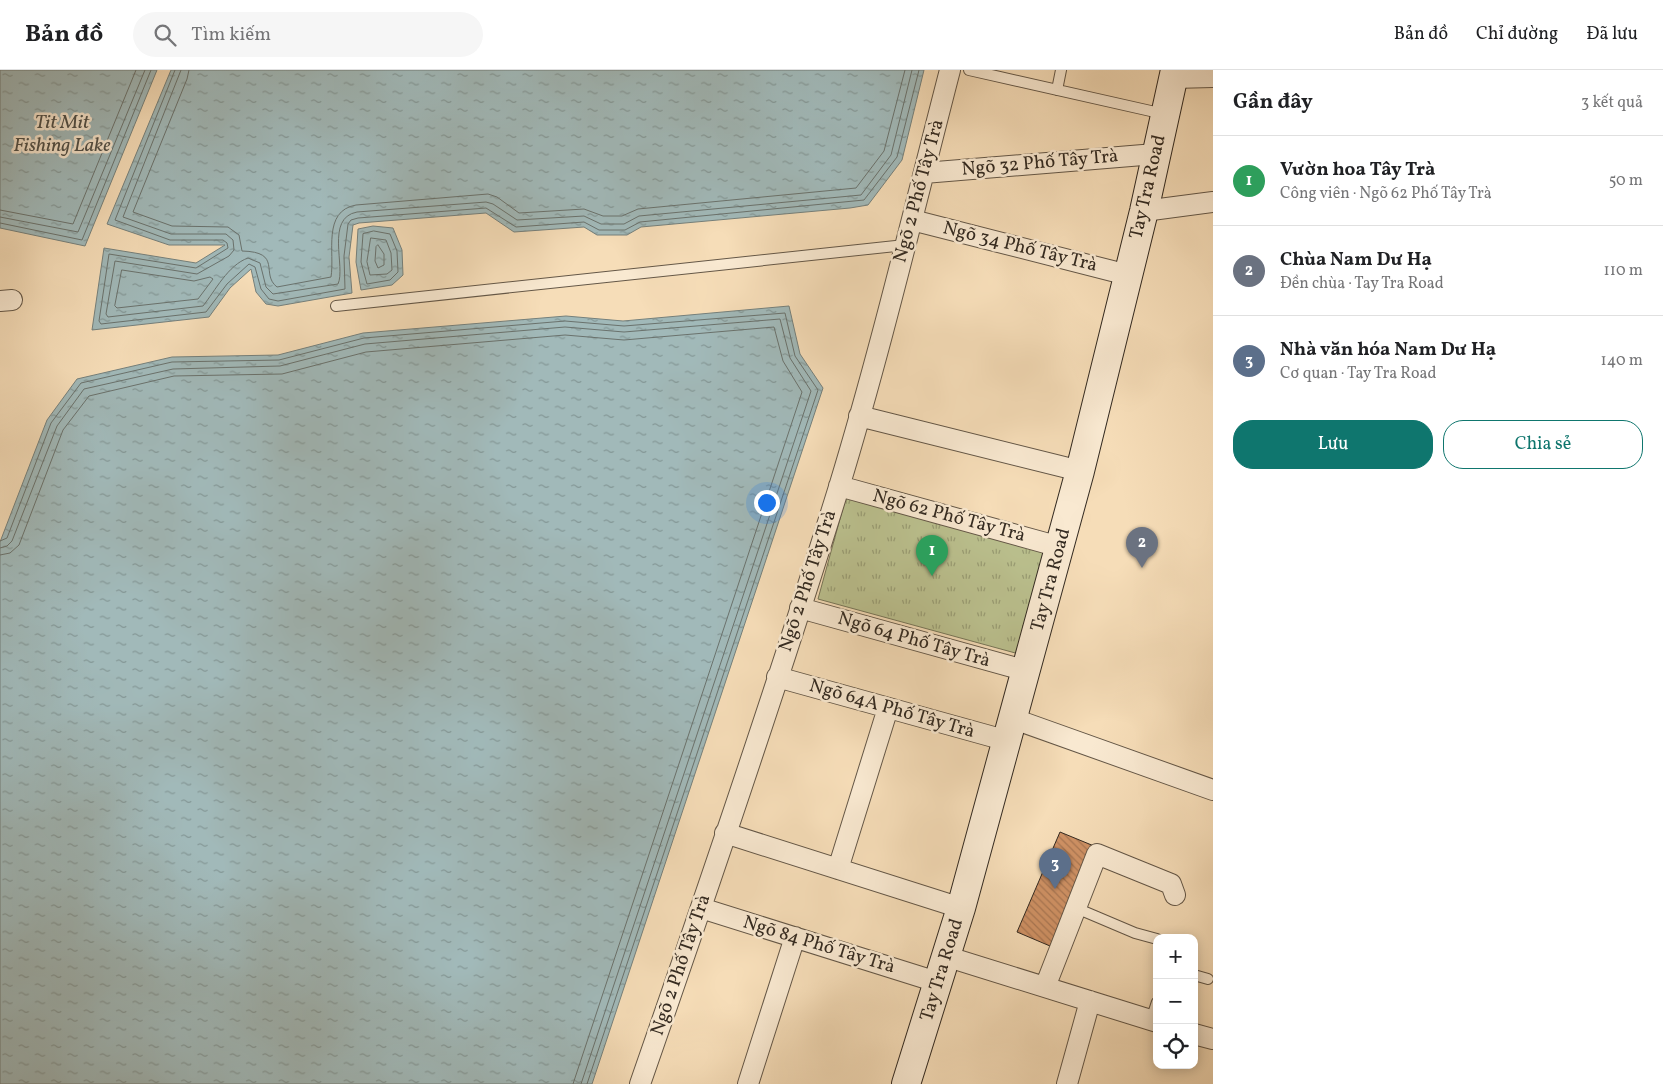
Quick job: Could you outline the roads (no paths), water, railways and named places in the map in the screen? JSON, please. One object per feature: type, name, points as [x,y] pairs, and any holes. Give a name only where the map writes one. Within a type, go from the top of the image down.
[{"type":"street","name":"Ngõ 2 Phố Tây Trà","points":[[640,1084],[701,908],[839,486],[912,220],[950,70]]},
{"type":"street","points":[[1174,74],[1213,77]]},
{"type":"street","name":"Tay Tra Road","points":[[906,1084],[961,908],[1027,671],[1080,471],[1144,211],[1174,74]]},
{"type":"street","name":"Ngõ 32 Phố Tây Trà","points":[[924,173],[1155,154]]},
{"type":"street","points":[[1144,211],[1213,202]]},
{"type":"street","name":"Ngõ 34 Phố Tây Trà","points":[[912,220],[1128,275]]},
{"type":"street","points":[[859,416],[1080,471]]},
{"type":"street","name":"Ngõ 62 Phố Tây Trà","points":[[839,486],[1060,546]]},
{"type":"street","name":"Ngõ 64 Phố Tây Trà","points":[[800,608],[1027,671]]},
{"type":"street","name":"Ngõ 64A Phố Tây Trà","points":[[777,677],[888,708],[1011,730],[1213,790]]},
{"type":"street","points":[[838,869],[888,708]]},
{"type":"street","points":[[725,833],[961,908]]},
{"type":"street","points":[[1045,987],[1097,854],[1171,884],[1175,895]]},
{"type":"street","name":"Ngõ 84 Phố Tây Trà","points":[[701,908],[937,982]]},
{"type":"street","points":[[748,1084],[795,937]]},
{"type":"street","points":[[945,956],[1090,1001],[1153,1015]]},
{"type":"street","points":[[1067,1084],[1090,1001]]},
{"type":"street","points":[[1198,1035],[1213,1039]]},
{"type":"lane","points":[[969,70],[1164,114]]},
{"type":"lane","points":[[1056,90],[1061,70]]},
{"type":"lane","points":[[336,306],[905,245]]},
{"type":"lane","points":[[1076,908],[1135,933],[1153,938]]},
{"type":"lane","points":[[1198,976],[1208,979]]},
{"type":"water","name":"Tit Mit Fishing Lake","points":[[0,70],[157,70],[85,246],[0,228]]},
{"type":"water","points":[[171,70],[924,70],[902,160],[868,205],[641,227],[627,235],[597,235],[584,227],[514,232],[486,213],[359,223],[353,225],[349,257],[352,293],[278,306],[266,304],[256,292],[251,269],[230,288],[209,317],[92,330],[104,248],[196,263],[225,245],[169,245],[107,224]]},
{"type":"water","points":[[373,226],[393,228],[402,250],[403,275],[392,285],[361,290],[356,262],[358,229]]},
{"type":"water","points":[[789,306],[800,354],[823,388],[592,1084],[0,1084],[0,542],[47,420],[77,379],[172,357],[278,355],[363,333],[566,316],[623,321]]},
{"type":"place","name":"Chùa Nam Dư Hạ","points":[[1142,568]]},
{"type":"place","name":"Vườn hoa Tây Trà","points":[[932,576]]},
{"type":"place","name":"Nhà văn hóa Nam Dư Hạ","points":[[1055,889]]}]
